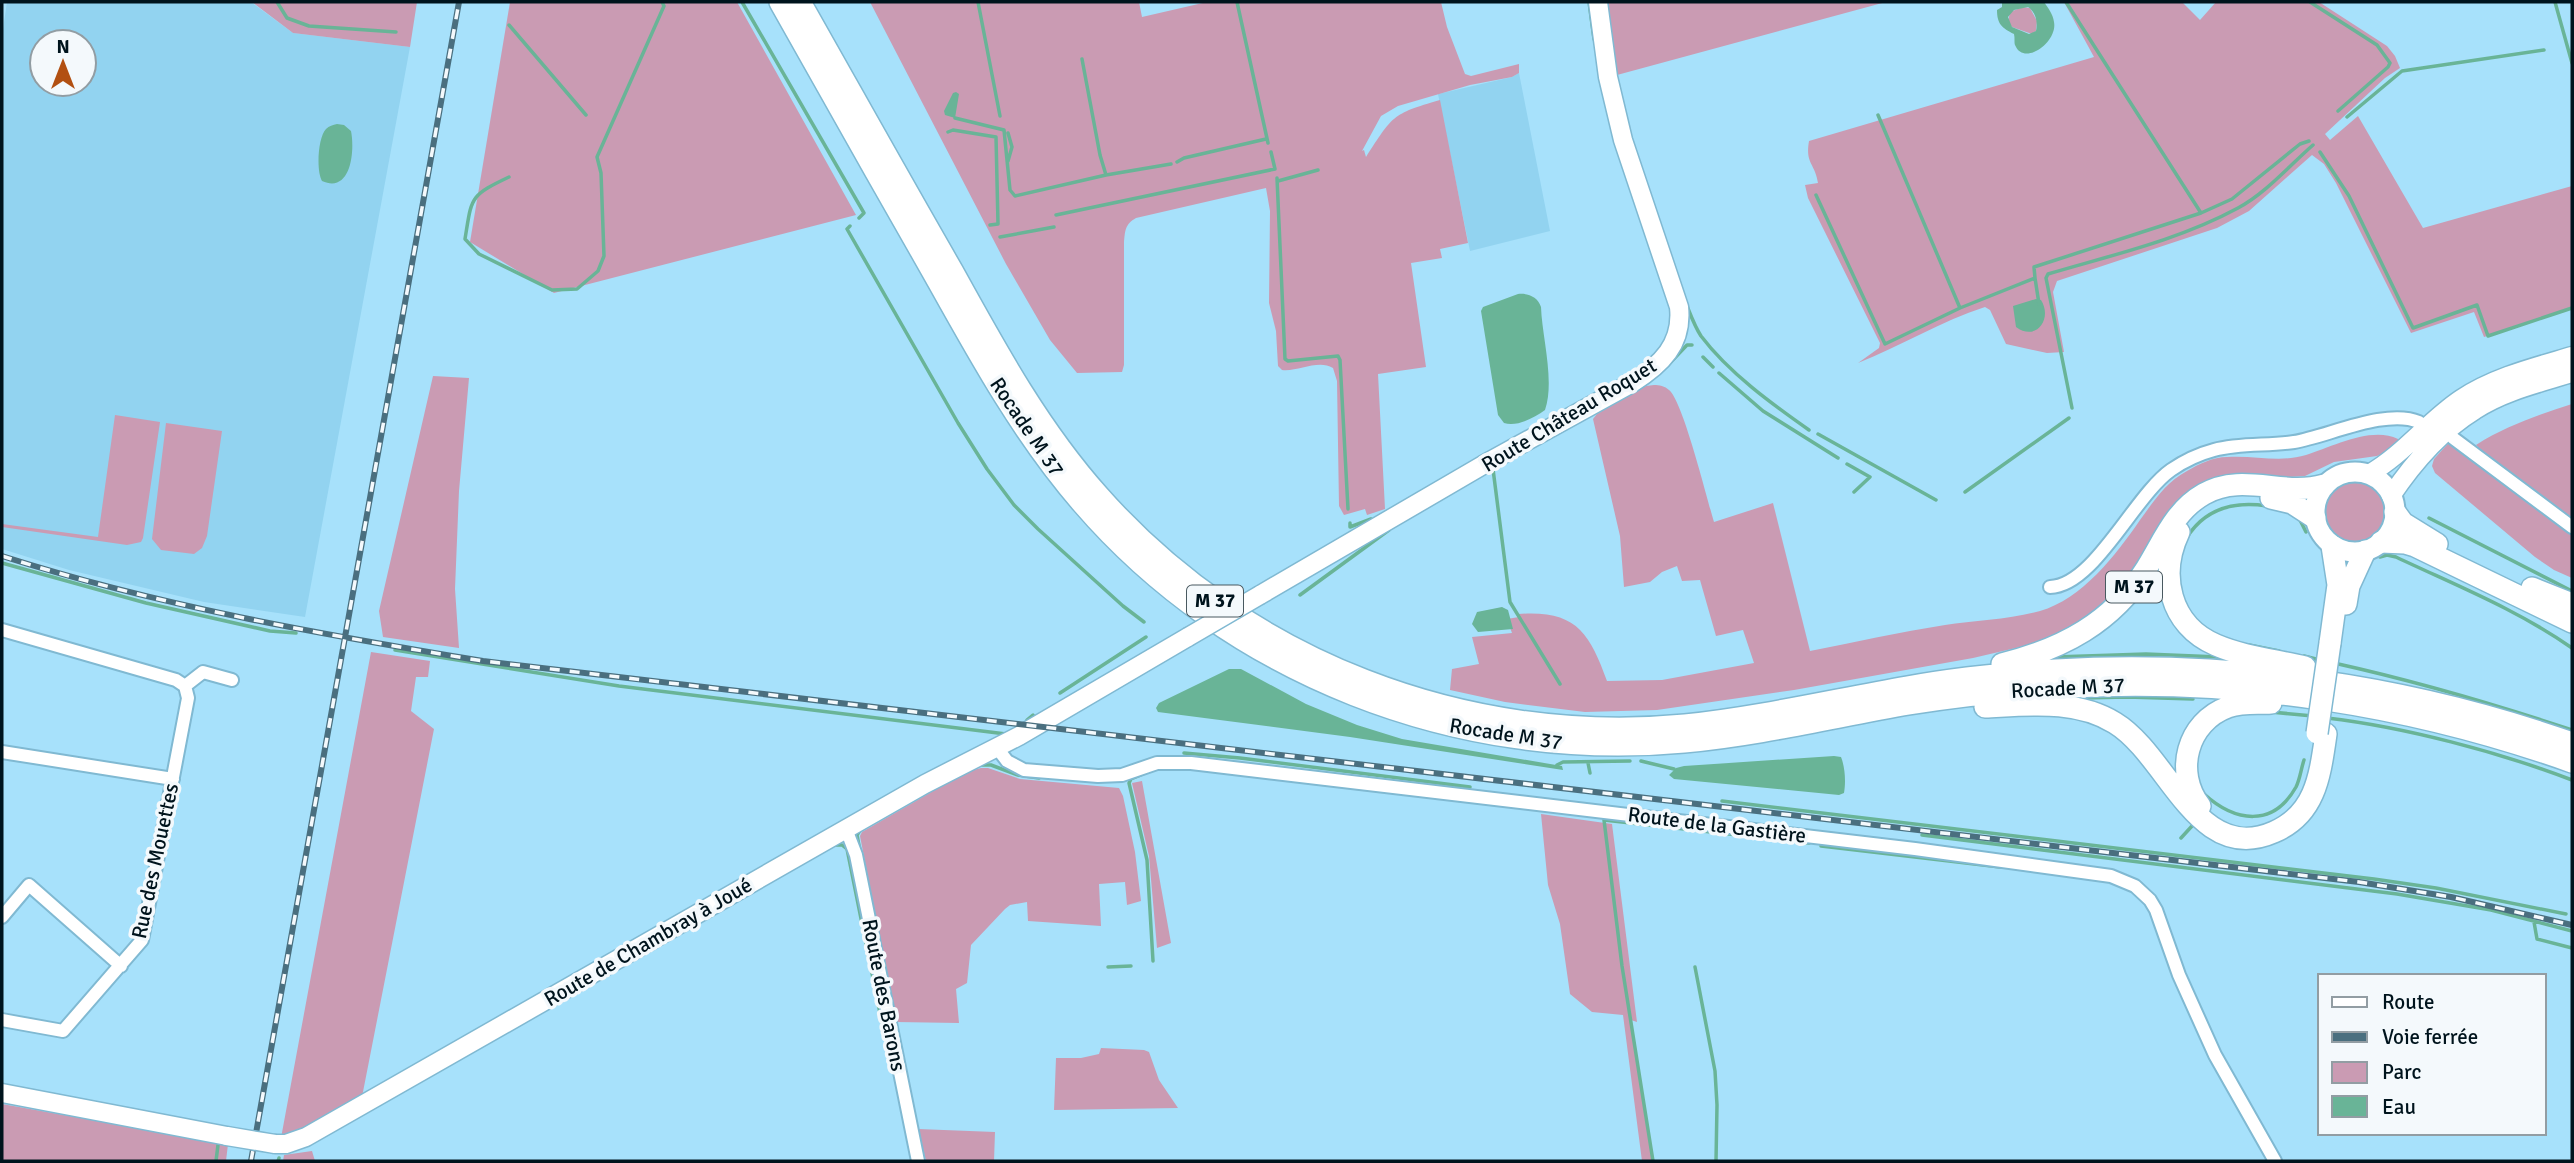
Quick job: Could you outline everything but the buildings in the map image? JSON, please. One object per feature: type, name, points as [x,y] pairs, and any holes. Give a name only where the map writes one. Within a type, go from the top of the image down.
[{"type":"highway","name":"Rocade M 37","points":[[780,2],[963,327],[1012,409],[1043,454],[1083,505],[1128,551],[1186,601],[1231,633],[1307,675],[1376,704],[1459,728],[1522,739],[1610,745],[1685,742],[1747,734],[1978,694],[2097,685],[2204,687],[2320,698],[2437,721],[2518,743],[2572,762]]},
{"type":"highway","name":"Rocade M 37","points":[[800,2],[984,328],[1051,435],[1096,493],[1140,539],[1205,594],[1249,624],[1314,659],[1402,694],[1462,711],[1545,724],[1610,728],[1683,725],[1765,713],[1920,684],[2056,670],[2174,668],[2293,677],[2389,693],[2483,715],[2572,743]]},
{"type":"highway","name":"M 37","points":[[1920,684],[2041,653],[2085,632],[2123,600],[2142,575],[2177,517],[2204,494],[2234,484],[2295,490],[2324,485]]},
{"type":"highway","name":"M 37","points":[[2315,518],[2292,503],[2259,495],[2235,495],[2209,504],[2185,524],[2173,545],[2167,571],[2173,602],[2191,629],[2215,645],[2376,681],[2389,693]]},
{"type":"highway","points":[[2393,504],[2403,523],[2426,539],[2572,622]]},
{"type":"highway","points":[[2373,547],[2405,543],[2415,546],[2572,615]]},
{"type":"highway","name":"M 37","points":[[2332,546],[2338,585],[2335,644]]},
{"type":"highway","name":"M 37","points":[[1882,709],[2053,705],[2098,714],[2115,723],[2151,754],[2194,815],[2204,823],[2229,835],[2269,835],[2302,813],[2316,789],[2321,734],[2335,644],[2349,586],[2373,547]]},
{"type":"highway","points":[[2503,583],[2572,604]]},
{"type":"highway","points":[[2503,583],[2572,635]]},
{"type":"highway","name":"M 37","points":[[2320,698],[2231,706],[2209,717],[2193,738],[2188,750],[2187,775],[2190,788],[2202,808],[2219,821],[2256,827],[2276,820],[2294,807],[2306,786],[2321,734]]},
{"type":"main road","points":[[2340,474],[2369,474],[2378,479],[2393,504],[2391,529],[2373,547],[2354,552],[2332,546],[2318,529],[2315,518],[2315,506],[2324,485],[2340,474]]},
{"type":"street","name":"Route Château Roquet","points":[[1260,595],[1483,465],[1632,383],[1655,367],[1672,348],[1680,328],[1679,307],[1623,140],[1608,77],[1598,2]]},
{"type":"street","points":[[2369,474],[2394,458],[2462,398],[2506,377],[2572,356]]},
{"type":"street","points":[[2393,504],[2426,452],[2474,410],[2502,396],[2572,373]]},
{"type":"street","points":[[2050,587],[2063,585],[2084,570],[2105,548],[2155,483],[2200,454],[2228,447],[2294,442],[2370,422],[2397,418],[2407,417],[2419,422]]},
{"type":"street","points":[[2453,438],[2572,527]]},
{"type":"street","name":"Route de Chambray à Joué","points":[[2,1093],[275,1144],[286,1144],[306,1137],[846,829],[958,766],[997,748],[1260,595]]},
{"type":"street","points":[[2,630],[176,680],[185,686],[203,672],[232,680]]},
{"type":"street","name":"Rue des Mouettes","points":[[2,1020],[63,1031],[142,940],[188,698],[185,686]]},
{"type":"street","name":"Route de la Gastière","points":[[997,748],[1014,766],[1035,771],[1112,776],[1157,763],[1191,763],[2057,866],[2111,876],[2135,886],[2156,910],[2179,975],[2210,1044],[2275,1161]]},
{"type":"street","points":[[2,752],[173,779]]},
{"type":"street","name":"Route des Barons","points":[[846,829],[856,855],[918,1161]]},
{"type":"street","points":[[2,917],[29,885],[121,966]]},
{"type":"shaded area","points":[[7,2],[251,2],[293,33],[410,47],[305,617],[204,602],[69,570],[2,549],[2,36]]},
{"type":"shaded area","points":[[1519,73],[1550,231],[1470,251],[1438,94],[1512,77]]},
{"type":"green space","points":[[252,2],[417,2],[410,47],[293,33]]},
{"type":"green space","points":[[510,2],[737,2],[856,215],[554,293],[470,242]]},
{"type":"green space","points":[[870,2],[1139,2],[1142,17],[1207,2],[1441,2],[1447,27],[1465,74],[1471,76],[1519,64],[1519,73],[1512,77],[1470,85],[1398,106],[1381,116],[1362,151],[1364,150],[1366,157],[1388,125],[1402,113],[1440,100],[1468,243],[1440,249],[1442,258],[1411,263],[1426,367],[1378,374],[1385,509],[1367,515],[1365,509],[1344,515],[1339,506],[1337,381],[1333,368],[1314,365],[1282,370],[1278,366],[1276,331],[1269,303],[1270,211],[1266,188],[1136,218],[1130,223],[1125,231],[1124,243],[1122,372],[1077,373],[1050,340],[1006,264]]},
{"type":"green space","points":[[1605,2],[1886,2],[1617,75]]},
{"type":"green space","points":[[2064,2],[2182,2],[2200,20],[2216,2],[2319,2],[2387,46],[2400,68],[2385,78],[2325,134],[2330,140],[2358,116],[2423,228],[2572,186],[2572,308],[2484,337],[2474,312],[2411,333],[2336,183],[2324,164],[2312,155],[2249,211],[2217,228],[2057,281],[2053,292],[2064,352],[2047,353],[2006,344],[1990,310],[1985,307],[1858,363],[1879,348],[1880,343],[1808,198],[1805,185],[1818,183],[1809,159],[1809,141],[2094,57]]},
{"type":"green space","points":[[2023,7],[2030,8],[2037,21],[2036,31],[2032,34],[2012,27],[2008,22],[2010,12]]},
{"type":"green space","points":[[433,376],[469,378],[459,491],[455,589],[459,648],[383,637],[379,611]]},
{"type":"green space","points":[[1654,385],[1669,390],[1675,398],[1714,522],[1773,503],[1810,651],[1945,625],[2017,616],[2055,605],[2070,597],[2097,574],[2167,486],[2180,475],[2206,461],[2227,457],[2296,457],[2364,436],[2387,436],[2398,439],[2400,444],[2377,456],[2334,462],[2305,476],[2212,482],[2108,605],[2046,641],[1973,658],[1794,690],[1657,710],[1585,712],[1505,702],[1450,690],[1452,669],[1479,664],[1472,637],[1512,633],[1507,619],[1519,617],[1518,614],[1553,616],[1577,627],[1594,649],[1607,681],[1662,680],[1754,663],[1743,630],[1716,636],[1700,580],[1682,581],[1677,566],[1662,572],[1650,582],[1624,587],[1620,536],[1593,419],[1597,414],[1646,386]]},
{"type":"green space","points":[[2572,404],[2572,519],[2500,467],[2476,445],[2511,427]]},
{"type":"green space","points":[[115,415],[160,422],[141,542],[127,545],[2,527],[2,524],[98,537]]},
{"type":"green space","points":[[166,423],[222,431],[207,536],[202,548],[194,554],[161,550],[152,539]]},
{"type":"green space","points":[[2453,438],[2572,527],[2572,578],[2535,557],[2435,473],[2432,466],[2434,459]]},
{"type":"green space","points":[[2349,481],[2361,481],[2378,490],[2385,501],[2385,525],[2378,536],[2361,545],[2349,545],[2337,540],[2328,531],[2323,519],[2323,507],[2328,495],[2337,486]]},
{"type":"green space","points":[[371,652],[430,661],[428,677],[416,677],[411,711],[434,729],[362,1097],[308,1129],[281,1138]]},
{"type":"green space","points":[[981,768],[1020,779],[1119,788],[1135,852],[1141,901],[1127,905],[1125,882],[1099,884],[1101,926],[1028,921],[1027,902],[1010,905],[971,945],[967,983],[956,989],[959,1023],[896,1022],[860,836],[862,832],[966,772]]},
{"type":"green space","points":[[1142,781],[1171,943],[1157,948],[1149,856],[1132,783]]},
{"type":"green space","points":[[1541,814],[1612,824],[1637,1022],[1631,1020],[1653,1161],[1642,1161],[1623,1015],[1592,1012],[1570,994],[1560,924],[1548,885]]},
{"type":"green space","points":[[1101,1048],[1149,1052],[1159,1080],[1178,1108],[1054,1110],[1056,1058],[1081,1058],[1099,1054]]},
{"type":"green space","points":[[2,1104],[228,1144],[226,1161],[2,1161]]},
{"type":"green space","points":[[918,1129],[995,1132],[994,1161],[926,1161]]},
{"type":"green space","points":[[312,1151],[315,1161],[283,1161],[284,1155]]},
{"type":"water","points":[[2002,2],[2044,2],[2053,19],[2054,30],[2046,44],[2032,53],[2019,51],[2015,45],[2014,34],[1999,22],[1997,10],[2002,7]],"holes":[[[2028,7],[2033,12],[2037,25],[2036,31],[2029,34],[2012,27],[2008,17],[2014,10]]]},
{"type":"water","points":[[956,92],[959,94],[955,118],[945,115],[944,111]]},
{"type":"water","points":[[344,125],[351,131],[352,149],[345,176],[332,183],[322,181],[319,154],[323,133],[328,127]]},
{"type":"water","points":[[1518,294],[1532,296],[1541,307],[1549,386],[1545,410],[1525,421],[1509,424],[1504,423],[1498,415],[1481,311],[1483,307]]},
{"type":"water","points":[[2041,300],[2044,307],[2044,321],[2036,330],[2023,331],[2016,327],[2013,306]]},
{"type":"water","points":[[1502,607],[1508,610],[1513,629],[1478,632],[1472,624],[1477,612]]},
{"type":"water","points":[[1229,669],[1241,669],[1306,704],[1357,725],[1402,739],[1562,766],[1563,770],[1350,737],[1158,712],[1156,708],[1159,703]]},
{"type":"water","points":[[1841,757],[1844,770],[1844,793],[1839,795],[1674,779],[1669,775],[1676,768],[1684,766]]},
{"type":"waterway","points":[[277,2],[287,18],[309,26],[396,32]]},
{"type":"waterway","points":[[509,177],[486,189],[475,199],[471,206],[465,239],[479,254],[552,290],[577,289],[598,271],[604,256],[601,173],[597,157],[664,6],[662,2]]},
{"type":"waterway","points":[[742,2],[864,213],[859,218]]},
{"type":"waterway","points":[[978,2],[1000,116]]},
{"type":"waterway","points":[[1237,2],[1268,143]]},
{"type":"waterway","points":[[1589,2],[1594,39]]},
{"type":"waterway","points":[[2066,2],[2201,213]]},
{"type":"waterway","points":[[2310,2],[2377,45],[2390,63],[2338,111]]},
{"type":"waterway","points":[[2555,2],[2572,63]]},
{"type":"waterway","points":[[509,25],[586,115]]},
{"type":"waterway","points":[[2347,117],[2402,71],[2544,50]]},
{"type":"waterway","points":[[955,118],[1004,130],[1010,190],[1015,196],[1106,175],[1082,59]]},
{"type":"waterway","points":[[1878,115],[1960,308]]},
{"type":"waterway","points":[[948,132],[953,130],[996,137],[998,224],[990,225]]},
{"type":"waterway","points":[[1008,133],[1012,147],[1008,161]]},
{"type":"waterway","points":[[1177,162],[1184,158],[1266,139]]},
{"type":"waterway","points":[[2035,278],[2034,267],[2201,213],[2232,199],[2300,144],[2309,141]]},
{"type":"waterway","points":[[2072,408],[2046,278],[2048,274],[2145,246],[2216,219],[2258,195],[2313,145]]},
{"type":"waterway","points":[[1271,152],[1275,169]]},
{"type":"waterway","points":[[2320,152],[2349,196],[2413,328],[2477,305],[2488,336],[2572,308]]},
{"type":"waterway","points":[[1106,175],[1171,164]]},
{"type":"waterway","points":[[1056,215],[1275,169]]},
{"type":"waterway","points":[[1278,181],[1318,170]]},
{"type":"waterway","points":[[1277,178],[1285,359],[1288,361],[1338,356],[1340,360],[1348,509]]},
{"type":"waterway","points":[[1816,195],[1885,344],[1960,308],[2035,278],[2039,304]]},
{"type":"waterway","points":[[850,226],[847,229],[987,469],[1014,505],[1038,529],[1144,622]]},
{"type":"waterway","points":[[1000,237],[1054,227]]},
{"type":"waterway","points":[[1687,306],[1701,336],[1724,363],[1766,399],[1809,430]]},
{"type":"waterway","points":[[1668,365],[1687,345],[1692,345]]},
{"type":"waterway","points":[[1703,357],[1713,367]]},
{"type":"waterway","points":[[1719,373],[1763,411],[1838,458]]},
{"type":"waterway","points":[[1965,492],[2069,418]]},
{"type":"waterway","points":[[1818,434],[1936,500]]},
{"type":"waterway","points":[[1847,464],[1870,477],[1854,492]]},
{"type":"waterway","points":[[1493,469],[1510,602],[1560,684]]},
{"type":"waterway","points":[[2186,539],[2202,520],[2221,509],[2243,505],[2267,506]]},
{"type":"waterway","points":[[2299,518],[2306,532]]},
{"type":"waterway","points":[[2429,518],[2572,591]]},
{"type":"waterway","points":[[1350,523],[1350,527],[1371,519]]},
{"type":"waterway","points":[[1300,595],[1389,530]]},
{"type":"waterway","points":[[2380,557],[2396,557],[2463,588],[2530,622],[2572,648]]},
{"type":"waterway","points":[[2,563],[146,603],[270,631],[296,633]]},
{"type":"waterway","points":[[1060,693],[1146,637]]},
{"type":"waterway","points":[[2249,645],[2279,651]]},
{"type":"waterway","points":[[395,650],[619,686],[1006,734]]},
{"type":"waterway","points":[[2054,657],[2146,654],[2219,657]]},
{"type":"waterway","points":[[2304,656],[2320,660]]},
{"type":"waterway","points":[[2334,663],[2394,677],[2572,730]]},
{"type":"waterway","points":[[2083,698],[2193,699]]},
{"type":"waterway","points":[[2271,712],[2313,716]]},
{"type":"waterway","points":[[1027,720],[1033,715]]},
{"type":"waterway","points":[[2327,718],[2451,742],[2572,780]]},
{"type":"waterway","points":[[1184,753],[1470,787]]},
{"type":"waterway","points":[[2204,794],[2241,815],[2265,815],[2287,800],[2296,787],[2304,760]]},
{"type":"waterway","points":[[1557,765],[1563,762],[1630,761]]},
{"type":"waterway","points":[[1641,761],[1674,769]]},
{"type":"waterway","points":[[1588,763],[1590,773]]},
{"type":"waterway","points":[[979,765],[991,765],[1018,775],[1039,778]]},
{"type":"waterway","points":[[1143,774],[1131,779],[1129,783],[1147,860],[1153,961]]},
{"type":"waterway","points":[[1722,801],[2374,879],[2436,888],[2566,914]]},
{"type":"waterway","points":[[1653,1161],[1622,966],[1604,820],[1809,843]]},
{"type":"waterway","points":[[2181,838],[2192,826]]},
{"type":"waterway","points":[[860,851],[857,835],[861,829]]},
{"type":"waterway","points":[[1922,835],[2397,894],[2491,910],[2572,931]]},
{"type":"waterway","points":[[834,845],[842,845],[847,849],[882,1023]]},
{"type":"waterway","points":[[1821,846],[2000,867]]},
{"type":"waterway","points":[[2534,922],[2537,939],[2572,948]]},
{"type":"waterway","points":[[1108,967],[1131,966]]},
{"type":"waterway","points":[[1695,967],[1715,1071],[1716,1161]]},
{"type":"waterway","points":[[216,1161],[218,1145]]},
{"type":"railway","points":[[251,1161],[459,2]]},
{"type":"railway","points":[[2,556],[120,590],[180,604],[301,629],[483,661],[2359,882],[2451,897],[2572,925]]}]
